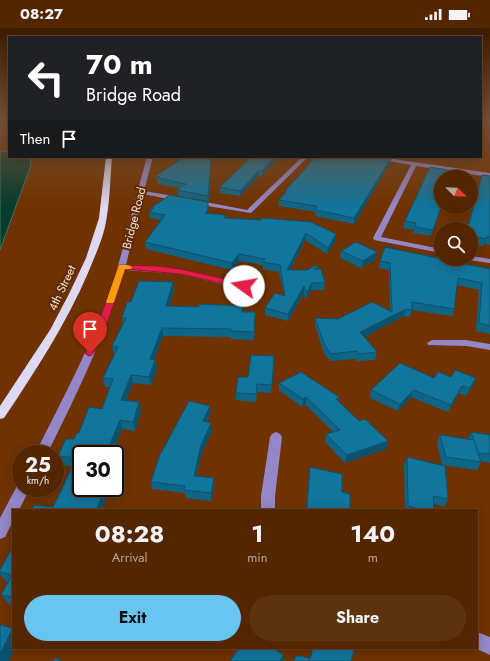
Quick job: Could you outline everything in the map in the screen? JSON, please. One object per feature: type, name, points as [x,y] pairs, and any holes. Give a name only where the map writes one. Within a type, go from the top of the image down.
[{"type":"main road","name":"4th Street","points":[[0,415],[39,359],[63,316],[90,257],[101,228],[105,205],[109,158]]},
{"type":"street","name":"Bridge Road","points":[[46,445],[85,366],[101,327],[122,267],[150,158]]},
{"type":"street","points":[[190,201],[248,212],[304,158]]},
{"type":"street","points":[[375,158],[490,175]]},
{"type":"street","points":[[414,164],[377,238],[434,250]]},
{"type":"street","points":[[140,192],[183,199]]},
{"type":"street","points":[[478,259],[490,261]]},
{"type":"street","points":[[122,267],[180,272],[244,286]]},
{"type":"street","points":[[432,343],[466,342],[490,347]]},
{"type":"street","points":[[268,509],[268,496],[276,437]]},
{"type":"street","points":[[0,532],[18,497]]},
{"type":"street","points":[[478,640],[490,646]]},
{"type":"shaded area","points":[[8,151],[8,158],[30,158],[31,165],[0,250],[0,152]]},
{"type":"building","points":[[183,158],[211,158],[208,196],[177,190],[186,184],[158,178],[160,177],[156,176]]},
{"type":"building","points":[[250,158],[274,158],[262,171],[259,170],[240,191],[220,187]]},
{"type":"building","points":[[315,158],[391,158],[354,218],[316,210],[316,206],[279,200],[287,191],[285,191]]},
{"type":"building","points":[[430,167],[448,170],[434,170],[434,214],[439,214],[436,222],[434,222],[433,230],[415,227],[416,223],[405,221]]},
{"type":"building","points":[[482,175],[490,176],[490,237],[486,237],[486,239],[478,237],[478,222],[470,222],[472,214],[478,214],[478,190]]},
{"type":"building","points":[[170,195],[208,202],[208,210],[205,213],[226,215],[224,218],[261,220],[262,218],[311,222],[336,234],[328,248],[306,233],[287,270],[308,270],[317,264],[314,269],[321,269],[325,283],[312,283],[307,293],[304,286],[288,314],[265,308],[275,293],[285,296],[280,265],[263,262],[265,259],[239,254],[232,263],[145,242],[165,215],[149,212],[154,208],[152,207]]},
{"type":"building","points":[[356,242],[377,252],[363,261],[341,251]]},
{"type":"building","points":[[385,247],[434,257],[434,266],[476,266],[490,269],[490,326],[479,323],[482,283],[458,278],[454,309],[412,302],[412,310],[406,309],[360,332],[377,352],[359,354],[357,351],[331,354],[325,346],[315,318],[338,319],[372,302],[392,312],[390,263],[380,261]]},
{"type":"building","points":[[139,281],[173,282],[166,306],[199,307],[199,304],[243,306],[242,312],[255,312],[254,332],[231,331],[231,329],[162,328],[150,359],[155,360],[149,377],[131,375],[121,400],[139,402],[133,422],[120,420],[110,445],[72,445],[72,458],[64,457],[63,445],[66,439],[74,439],[77,433],[79,433],[89,407],[102,409],[113,379],[103,378],[118,347],[112,346],[126,318],[122,318],[127,302],[131,302]]},
{"type":"building","points":[[251,355],[274,356],[272,385],[257,384],[256,394],[236,393],[238,377],[248,377]]},
{"type":"building","points":[[400,363],[434,378],[438,372],[451,377],[455,370],[476,378],[470,388],[462,386],[451,405],[414,390],[400,404],[371,390]]},
{"type":"building","points":[[301,372],[339,397],[336,399],[359,421],[365,419],[388,441],[347,455],[326,434],[340,430],[306,397],[303,399],[279,383]]},
{"type":"building","points":[[189,401],[210,406],[203,421],[211,423],[201,445],[194,476],[214,478],[211,493],[184,490],[185,486],[151,482],[159,457]]},
{"type":"building","points":[[471,432],[490,435],[490,454],[478,453]]},
{"type":"building","points":[[440,435],[474,440],[481,462],[446,457]]},
{"type":"building","points":[[407,457],[445,466],[448,499],[433,496],[434,509],[419,509],[408,506]]},
{"type":"building","points":[[72,467],[72,497],[101,497],[96,509],[32,509],[34,505],[53,507],[58,497],[64,497],[64,484]]},
{"type":"building","points":[[310,467],[342,474],[342,492],[350,494],[350,509],[307,509]]},
{"type":"building","points":[[12,548],[12,575],[0,572]]},
{"type":"building","points":[[12,575],[12,597],[1,595]]},
{"type":"building","points":[[0,625],[12,628],[12,630],[0,654]]},
{"type":"building","points":[[238,649],[274,649],[283,655],[280,661],[230,661]]},
{"type":"building","points":[[313,649],[350,649],[354,651],[351,661],[294,661],[296,656],[302,656],[310,659]]},
{"type":"building","points":[[56,658],[61,661],[53,661]]},
{"type":"slow traffic","points":[[110,302],[122,267],[128,267]]},
{"type":"route","points":[[90,353],[101,327],[122,267],[180,272],[244,286]]}]
